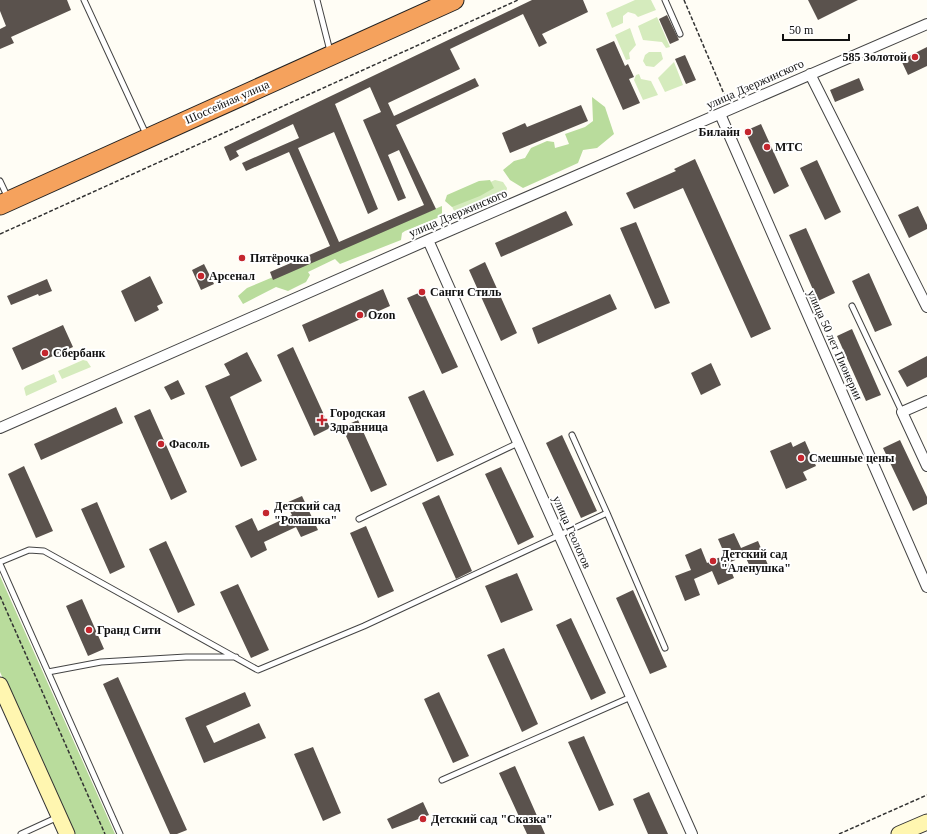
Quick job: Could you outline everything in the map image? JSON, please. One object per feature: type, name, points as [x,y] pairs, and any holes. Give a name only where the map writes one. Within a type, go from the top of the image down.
[{"type":"highway","name":"Шоссейная улица","points":[[5,203],[332,55],[432,7],[454,0]]},
{"type":"street","name":"улица Дзержинского","points":[[0,428],[428,240],[927,24]]},
{"type":"street","points":[[810,74],[927,307]]},
{"type":"street","name":"улица 50 лет Пионерии","points":[[720,114],[927,587]]},
{"type":"street","name":"улица Геологов","points":[[428,240],[692,834]]},
{"type":"street","points":[[927,401],[902,412],[927,466]]},
{"type":"street","points":[[0,685],[67,834]]},
{"type":"street","points":[[899,834],[927,822]]},
{"type":"lane","points":[[84,0],[148,137]]},
{"type":"lane","points":[[317,0],[332,55]]},
{"type":"lane","points":[[665,0],[680,34]]},
{"type":"lane","points":[[0,181],[5,203]]},
{"type":"lane","points":[[852,306],[902,412]]},
{"type":"lane","points":[[572,435],[665,648]]},
{"type":"lane","points":[[359,519],[518,443]]},
{"type":"lane","points":[[120,834],[0,563],[29,550],[44,551],[258,670],[364,626],[607,513]]},
{"type":"lane","points":[[48,672],[101,662],[186,657],[237,657]]},
{"type":"lane","points":[[442,780],[631,697]]},
{"type":"lane","points":[[21,834],[59,816]]},
{"type":"path","points":[[0,234],[518,0]]},
{"type":"path","points":[[684,0],[730,109]]},
{"type":"path","points":[[0,596],[105,834]]},
{"type":"path","points":[[839,834],[927,795]]},
{"type":"green space","points":[[635,0],[651,0],[656,10],[638,17],[635,14],[628,12],[623,16],[623,23],[612,28],[606,13]]},
{"type":"green space","points":[[657,17],[670,47],[666,48],[662,42],[643,40],[638,26]]},
{"type":"green space","points":[[630,28],[636,45],[629,53],[630,59],[626,60],[615,35]]},
{"type":"green space","points":[[649,52],[661,52],[663,59],[654,67],[646,66],[643,61],[645,55]]},
{"type":"green space","points":[[674,62],[683,85],[665,92],[658,78]]},
{"type":"green space","points":[[639,74],[641,79],[651,81],[658,95],[643,100],[634,80],[636,75]]},
{"type":"green space","points":[[592,97],[605,107],[614,134],[597,148],[583,150],[578,163],[523,188],[510,180],[503,170],[514,161],[525,158],[531,148],[547,141],[554,142],[555,148],[569,144],[565,134],[585,127],[593,121]]},
{"type":"green space","points":[[490,180],[494,188],[480,196],[452,207],[445,201],[447,195],[479,181]]},
{"type":"green space","points":[[495,180],[503,182],[507,188],[506,194],[459,217],[453,209],[450,200]]},
{"type":"green space","points":[[442,206],[442,216],[405,231],[402,233],[401,240],[340,264],[335,259],[308,272],[310,275],[306,282],[288,291],[276,287],[243,304],[238,296],[247,288]]},
{"type":"green space","points":[[83,360],[87,361],[91,367],[62,379],[58,371]]},
{"type":"green space","points":[[54,374],[57,382],[26,396],[24,388],[26,386]]},
{"type":"green space","points":[[0,576],[115,834],[73,834],[0,672]]},
{"type":"building","points":[[0,0],[67,0],[71,10],[11,37],[14,43],[0,49],[0,29],[6,26],[0,11]]},
{"type":"building","points":[[532,0],[583,0],[588,12],[542,34],[547,43],[539,47],[523,14],[450,49],[460,69],[388,103],[394,116],[475,78],[479,86],[396,125],[436,209],[273,280],[270,272],[330,246],[289,152],[246,171],[242,163],[299,138],[293,124],[236,151],[239,156],[230,161],[224,147]],"holes":[[[370,87],[381,112],[363,120],[398,201],[406,198],[388,155],[399,150],[424,205],[339,242],[298,148],[334,132],[368,214],[378,209],[335,104]]]},
{"type":"building","points":[[808,0],[858,0],[818,20]]},
{"type":"building","points":[[667,15],[679,40],[670,44],[659,19]]},
{"type":"building","points":[[614,41],[625,66],[628,64],[634,77],[629,79],[640,103],[623,110],[596,49]]},
{"type":"building","points":[[927,47],[927,66],[908,75],[901,60]]},
{"type":"building","points":[[685,55],[696,80],[686,84],[675,59]]},
{"type":"building","points":[[859,78],[864,90],[835,102],[830,90]]},
{"type":"building","points":[[581,105],[588,121],[510,153],[502,133],[525,123],[527,127]]},
{"type":"building","points":[[761,124],[789,186],[774,194],[745,131]]},
{"type":"building","points":[[695,159],[771,329],[751,338],[683,188],[634,209],[626,193],[676,171],[674,169]]},
{"type":"building","points":[[817,160],[841,212],[825,220],[800,168]]},
{"type":"building","points":[[918,206],[927,225],[927,229],[909,238],[898,215]]},
{"type":"building","points":[[566,211],[573,225],[501,257],[495,243]]},
{"type":"building","points":[[636,222],[670,303],[655,309],[620,228]]},
{"type":"building","points":[[806,228],[835,293],[818,301],[789,235]]},
{"type":"building","points":[[485,262],[517,333],[501,341],[469,270]]},
{"type":"building","points":[[204,264],[214,284],[201,290],[192,270]]},
{"type":"building","points":[[869,273],[892,325],[875,332],[852,281]]},
{"type":"building","points":[[150,276],[163,303],[157,306],[159,310],[135,322],[121,291]]},
{"type":"building","points":[[47,279],[52,291],[39,296],[38,294],[11,305],[7,296]]},
{"type":"building","points":[[383,289],[390,306],[309,342],[302,325]]},
{"type":"building","points":[[423,291],[458,367],[442,374],[407,298]]},
{"type":"building","points":[[610,294],[617,309],[538,344],[532,328]]},
{"type":"building","points":[[63,325],[73,347],[22,370],[12,348]]},
{"type":"building","points":[[852,329],[881,395],[866,401],[837,336]]},
{"type":"building","points":[[293,347],[330,428],[314,436],[277,355]]},
{"type":"building","points":[[247,352],[262,381],[230,397],[257,460],[241,467],[205,386],[230,375],[224,364]]},
{"type":"building","points":[[927,356],[927,377],[907,387],[898,371]]},
{"type":"building","points":[[711,363],[721,385],[701,395],[691,373]]},
{"type":"building","points":[[178,380],[185,394],[171,400],[164,387]]},
{"type":"building","points":[[424,390],[454,455],[437,462],[408,397]]},
{"type":"building","points":[[116,407],[123,423],[41,460],[34,444]]},
{"type":"building","points":[[150,409],[187,492],[171,500],[134,416]]},
{"type":"building","points":[[358,420],[387,485],[371,492],[342,427]]},
{"type":"building","points":[[562,435],[597,511],[581,518],[546,443]]},
{"type":"building","points":[[900,440],[927,497],[927,504],[913,511],[883,448]]},
{"type":"building","points":[[805,441],[816,466],[803,472],[807,480],[786,489],[770,451],[791,442],[793,447]]},
{"type":"building","points":[[24,466],[53,531],[36,538],[8,474]]},
{"type":"building","points":[[501,467],[534,537],[518,545],[485,474]]},
{"type":"building","points":[[439,495],[472,571],[456,579],[422,503]]},
{"type":"building","points":[[302,496],[318,530],[301,537],[296,527],[264,542],[267,550],[251,558],[235,526],[252,518],[258,531],[292,515],[286,503]]},
{"type":"building","points":[[97,502],[125,567],[110,574],[81,509]]},
{"type":"building","points":[[366,526],[394,591],[378,598],[350,533]]},
{"type":"building","points":[[734,533],[741,548],[758,541],[768,565],[752,571],[745,556],[728,563],[734,578],[718,585],[712,571],[694,579],[700,595],[685,601],[675,576],[691,570],[685,555],[701,548],[707,563],[725,555],[718,539]]},
{"type":"building","points":[[166,541],[195,605],[178,613],[149,549]]},
{"type":"building","points":[[517,573],[533,610],[501,623],[485,586]]},
{"type":"building","points":[[238,584],[269,650],[251,658],[220,592]]},
{"type":"building","points":[[633,590],[667,667],[650,674],[616,598]]},
{"type":"building","points":[[82,599],[104,649],[88,656],[66,606]]},
{"type":"building","points":[[571,618],[606,693],[591,700],[556,625]]},
{"type":"building","points":[[504,648],[538,724],[522,732],[487,655]]},
{"type":"building","points":[[118,677],[187,830],[177,834],[170,834],[103,684]]},
{"type":"building","points":[[245,692],[251,706],[206,726],[214,743],[259,723],[266,738],[204,763],[185,718]]},
{"type":"building","points":[[439,692],[469,756],[453,763],[424,699]]},
{"type":"building","points":[[584,736],[614,805],[599,811],[568,742]]},
{"type":"building","points":[[313,747],[341,813],[323,821],[294,754]]},
{"type":"building","points":[[515,766],[545,834],[527,834],[499,773]]},
{"type":"building","points":[[649,792],[668,834],[648,834],[633,799]]},
{"type":"building","points":[[423,802],[429,815],[392,829],[387,819]]},
{"type":"place","name":"585 Золотой","points":[[915,57]]},
{"type":"place","name":"Билайн","points":[[748,132]]},
{"type":"place","name":"МТС","points":[[767,147]]},
{"type":"place","name":"Пятёрочка","points":[[242,258]]},
{"type":"place","name":"Арсенал","points":[[201,276]]},
{"type":"place","name":"Санги Стиль","points":[[422,292]]},
{"type":"place","name":"Ozon","points":[[360,315]]},
{"type":"place","name":"Сбербанк","points":[[45,353]]},
{"type":"place","name":"Городская Здравница","points":[[322,420]]},
{"type":"place","name":"Фасоль","points":[[161,444]]},
{"type":"place","name":"Смешные цены","points":[[801,458]]},
{"type":"place","name":"Детский сад \"Ромашка\"","points":[[266,513]]},
{"type":"place","name":"Детский сад \"Аленушка\"","points":[[713,561]]},
{"type":"place","name":"Гранд Сити","points":[[89,630]]},
{"type":"place","name":"Детский сад \"Сказка\"","points":[[423,819]]}]
